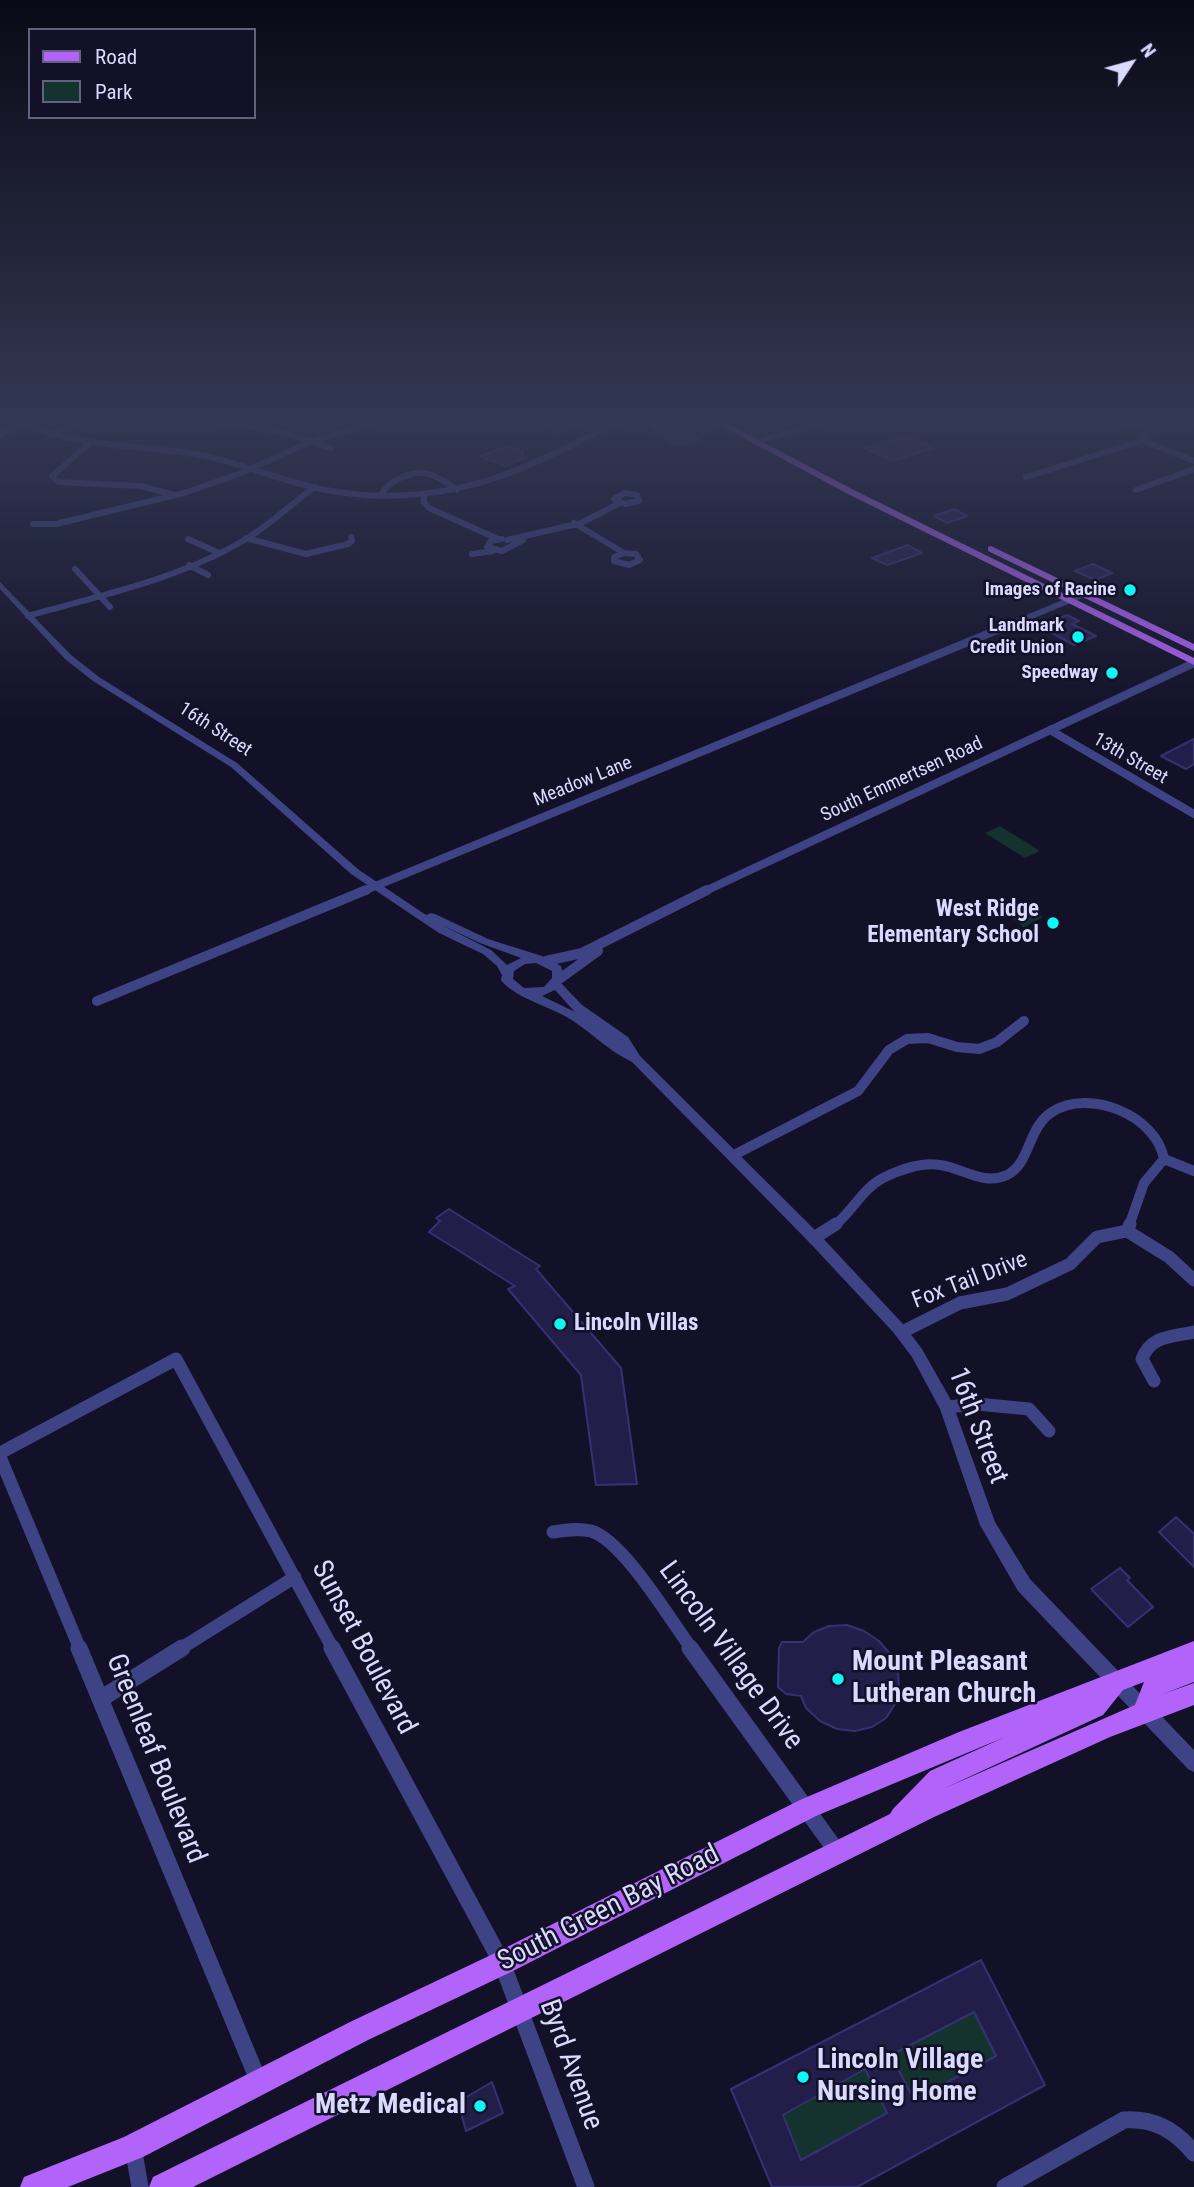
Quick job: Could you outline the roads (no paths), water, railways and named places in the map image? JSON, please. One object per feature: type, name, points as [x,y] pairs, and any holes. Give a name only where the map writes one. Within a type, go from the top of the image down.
[{"type":"main road","points":[[918,524],[1194,663]]},
{"type":"main road","points":[[940,524],[1194,648]]},
{"type":"main road","points":[[1127,628],[1151,635],[1194,655]]},
{"type":"main road","name":"South Green Bay Road","points":[[34,2187],[132,2147],[808,1808],[959,1743],[1194,1652]]},
{"type":"main road","points":[[1146,1712],[1145,1699],[1150,1690],[1194,1671]]},
{"type":"main road","points":[[893,1826],[938,1779],[1095,1707],[1117,1681]]},
{"type":"main road","name":"South Green Bay Road","points":[[163,2187],[893,1826],[1105,1727],[1194,1694]]},
{"type":"street","points":[[28,616],[189,565],[219,553],[265,524]]},
{"type":"street","points":[[464,524],[509,547]]},
{"type":"street","points":[[509,547],[487,545],[472,554],[498,551],[509,547],[526,537],[570,524]]},
{"type":"street","points":[[576,524],[624,553]]},
{"type":"street","points":[[480,532],[487,545],[498,551]]},
{"type":"street","points":[[246,538],[296,555],[309,556],[348,544],[352,541],[351,537]]},
{"type":"street","points":[[188,539],[219,553]]},
{"type":"street","points":[[189,565],[208,575]]},
{"type":"street","points":[[75,569],[110,607]]},
{"type":"street","name":"16th Street","points":[[0,584],[68,657],[96,678],[234,765],[328,849],[375,886],[443,931],[487,952],[501,964],[510,985],[566,1011],[595,1030],[619,1051],[636,1059]]},
{"type":"street","name":"Meadow Lane","points":[[97,1001],[1083,595]]},
{"type":"street","name":"South Emmertsen Road","points":[[542,960],[582,953],[1194,663]]},
{"type":"street","name":"13th Street","points":[[1050,730],[1194,814]]},
{"type":"street","name":"16th Street","points":[[412,908],[484,941],[542,960],[557,969],[557,982],[578,1008],[624,1040],[636,1059],[814,1238],[901,1332],[933,1379],[947,1407],[975,1492],[1006,1557],[1033,1596],[1194,1763]]},
{"type":"street","name":"South Emmertsen Road","points":[[557,982],[626,930]]},
{"type":"street","points":[[507,974],[514,964],[542,960]]},
{"type":"street","points":[[526,993],[541,992],[557,982]]},
{"type":"street","points":[[732,1156],[858,1091],[866,1084],[885,1054],[899,1043],[925,1037],[969,1049],[980,1049],[998,1042],[1006,1032],[1024,1021]]},
{"type":"street","points":[[814,1238],[842,1219],[879,1179],[919,1166],[936,1164],[986,1178],[1008,1175],[1022,1161],[1036,1126],[1043,1118],[1077,1103],[1106,1103],[1122,1111],[1155,1136],[1163,1150],[1164,1158],[1144,1183],[1127,1231],[1169,1257],[1194,1280]]},
{"type":"street","points":[[1164,1158],[1194,1171]]},
{"type":"street","name":"Fox Tail Drive","points":[[901,1332],[960,1303],[1007,1294],[1039,1276],[1070,1264],[1097,1237],[1127,1231]]},
{"type":"street","points":[[1154,1381],[1142,1359],[1152,1340],[1194,1332]]},
{"type":"street","name":"Sunset Boulevard","points":[[0,1455],[176,1359],[502,1963]]},
{"type":"street","points":[[947,1407],[977,1404],[1028,1409],[1049,1431]]},
{"type":"street","name":"Greenleaf Boulevard","points":[[0,1455],[260,2082]]},
{"type":"street","name":"Lincoln Village Drive","points":[[554,1532],[576,1528],[589,1530],[606,1536],[623,1554],[838,1853]]},
{"type":"street","points":[[102,1698],[295,1577]]},
{"type":"street","name":"Byrd Avenue","points":[[502,1963],[586,2187]]},
{"type":"street","points":[[1005,2187],[1124,2120],[1144,2119],[1169,2128],[1194,2153]]},
{"type":"street","points":[[132,2147],[140,2187]]},
{"type":"place","name":"Images of Racine","points":[[1130,590]]},
{"type":"place","name":"Landmark Credit Union","points":[[1078,637]]},
{"type":"place","name":"Speedway","points":[[1112,673]]},
{"type":"place","name":"West Ridge Elementary School","points":[[1053,923]]},
{"type":"place","name":"Lincoln Villas","points":[[560,1324]]},
{"type":"place","name":"Mount Pleasant Lutheran Church","points":[[838,1679]]},
{"type":"place","name":"Lincoln Village Nursing Home","points":[[803,2077]]},
{"type":"place","name":"Metz Medical","points":[[480,2106]]}]
